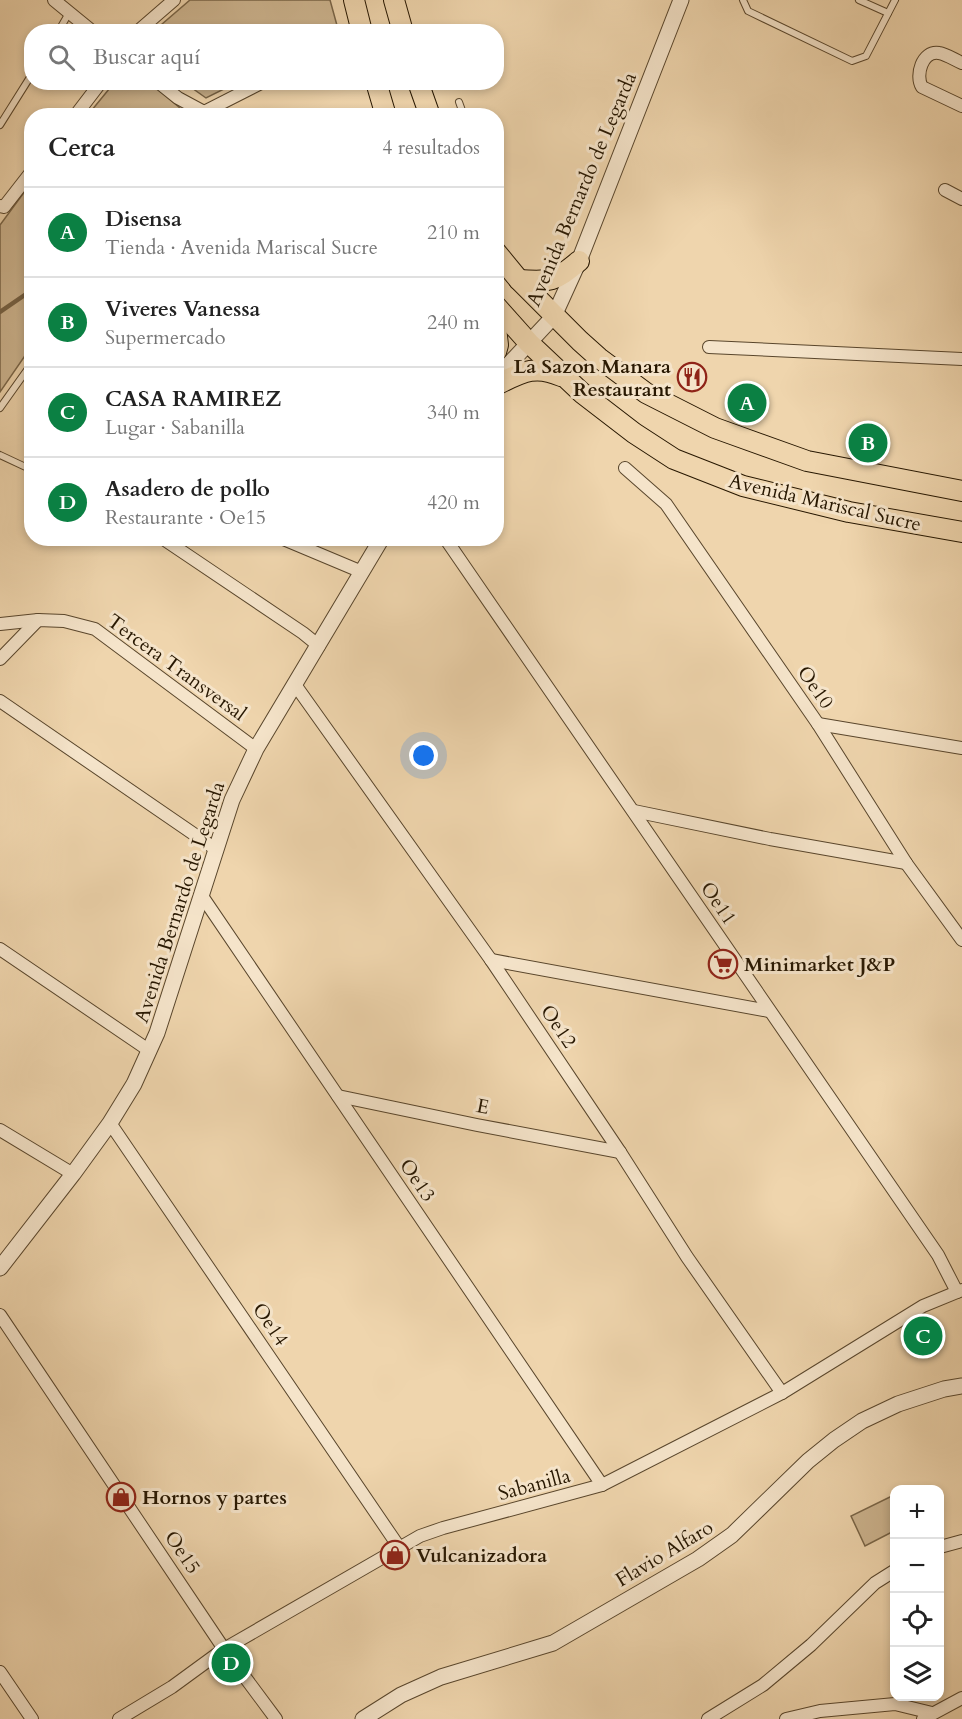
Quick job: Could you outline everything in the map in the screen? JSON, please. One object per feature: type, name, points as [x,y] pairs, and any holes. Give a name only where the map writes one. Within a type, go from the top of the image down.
[{"type":"main road","points":[[354,0],[360,24]]},
{"type":"main road","points":[[394,0],[401,24]]},
{"type":"main road","points":[[378,90],[384,108]]},
{"type":"main road","points":[[421,90],[427,108]]},
{"type":"main road","points":[[519,280],[543,282],[554,280],[579,261]]},
{"type":"main road","name":"Avenida Mariscal Sucre","points":[[504,262],[554,316],[599,358],[646,393],[715,428],[807,461],[962,491]]},
{"type":"main road","name":"Avenida Mariscal Sucre","points":[[504,315],[529,343],[598,406],[674,459],[743,486],[849,512],[962,532]]},
{"type":"main road","points":[[504,381],[522,372],[536,370],[550,371],[568,380]]},
{"type":"street","points":[[54,0],[83,24]]},
{"type":"street","points":[[146,24],[174,0]]},
{"type":"street","name":"Avenida Bernardo de Legarda","points":[[504,370],[554,316],[579,261],[681,0]]},
{"type":"street","points":[[962,63],[939,53],[933,53],[918,71],[922,87],[962,106]]},
{"type":"street","points":[[81,108],[95,90]]},
{"type":"street","points":[[168,90],[194,108]]},
{"type":"street","points":[[215,108],[248,90]]},
{"type":"street","points":[[1,208],[24,181]]},
{"type":"street","points":[[945,190],[962,199]]},
{"type":"street","points":[[709,347],[962,359]]},
{"type":"street","name":"Oe10","points":[[625,468],[666,504],[818,724],[906,863],[962,940]]},
{"type":"street","points":[[174,546],[319,646]]},
{"type":"street","points":[[299,546],[362,572]]},
{"type":"street","name":"Avenida Bernardo de Legarda","points":[[0,1268],[73,1174],[110,1123],[134,1084],[150,1051],[232,800],[256,749],[296,686],[377,546]]},
{"type":"street","name":"Oe11","points":[[451,546],[938,1255],[959,1291]]},
{"type":"street","points":[[0,659],[38,620]]},
{"type":"street","name":"Tercera Transversal","points":[[0,624],[38,620],[64,621],[95,629],[256,749]]},
{"type":"street","name":"Oe12","points":[[296,686],[491,960],[621,1152],[687,1257],[782,1393]]},
{"type":"street","points":[[0,701],[217,850]]},
{"type":"street","points":[[818,724],[962,747]]},
{"type":"street","points":[[634,811],[770,839],[906,863]]},
{"type":"street","name":"Oe13","points":[[202,896],[602,1485]]},
{"type":"street","points":[[0,949],[150,1051]]},
{"type":"street","points":[[491,960],[769,1011]]},
{"type":"street","name":"E","points":[[338,1096],[621,1152]]},
{"type":"street","name":"Oe14","points":[[110,1123],[399,1547]]},
{"type":"street","points":[[0,1130],[73,1174]]},
{"type":"street","name":"Sabanilla","points":[[119,1719],[172,1687],[224,1649],[420,1536],[602,1485],[782,1393],[923,1306],[959,1291]]},
{"type":"street","name":"Oe15","points":[[0,1315],[224,1649],[276,1719]]},
{"type":"street","name":"Flavio Alfaro","points":[[363,1719],[401,1695],[441,1677],[553,1643],[698,1559],[732,1535],[808,1461],[862,1421],[898,1404],[944,1389],[962,1386]]},
{"type":"street","points":[[944,1546],[962,1541]]},
{"type":"street","points":[[708,1719],[763,1685],[811,1645],[876,1583],[890,1574]]},
{"type":"street","points":[[0,1672],[32,1719]]},
{"type":"street","points":[[786,1719],[820,1711],[896,1704],[928,1716],[962,1698]]},
{"type":"lane","points":[[743,0],[748,10],[852,61],[866,56],[895,0]]},
{"type":"lane","points":[[859,0],[888,13]]},
{"type":"lane","points":[[63,24],[69,13]]},
{"type":"lane","points":[[0,125],[24,87]]},
{"type":"lane","points":[[459,102],[461,108]]},
{"type":"lane","points":[[0,408],[24,374]]},
{"type":"lane","points":[[0,456],[24,466]]},
{"type":"shaded area","points":[[190,0],[330,0],[337,24],[162,24]]},
{"type":"shaded area","points":[[108,90],[159,90],[180,108],[94,108]]},
{"type":"shaded area","points":[[195,90],[222,90],[206,98]]},
{"type":"shaded area","points":[[24,192],[24,357],[0,392],[0,225]]},
{"type":"shaded area","points":[[890,1497],[890,1533],[865,1546],[851,1516]]},
{"type":"waterway","points":[[0,312],[24,296]]},
{"type":"place","name":"La Sazon Manara Restaurant","points":[[692,377]]},
{"type":"place","name":"Disensa","points":[[747,403]]},
{"type":"place","name":"Viveres Vanessa","points":[[868,443]]},
{"type":"place","name":"Minimarket J&P","points":[[723,964]]},
{"type":"place","name":"CASA RAMIREZ","points":[[923,1336]]},
{"type":"place","name":"Hornos y partes","points":[[121,1497]]},
{"type":"place","name":"Vulcanizadora","points":[[395,1555]]},
{"type":"place","name":"Asadero de pollo","points":[[231,1663]]}]
